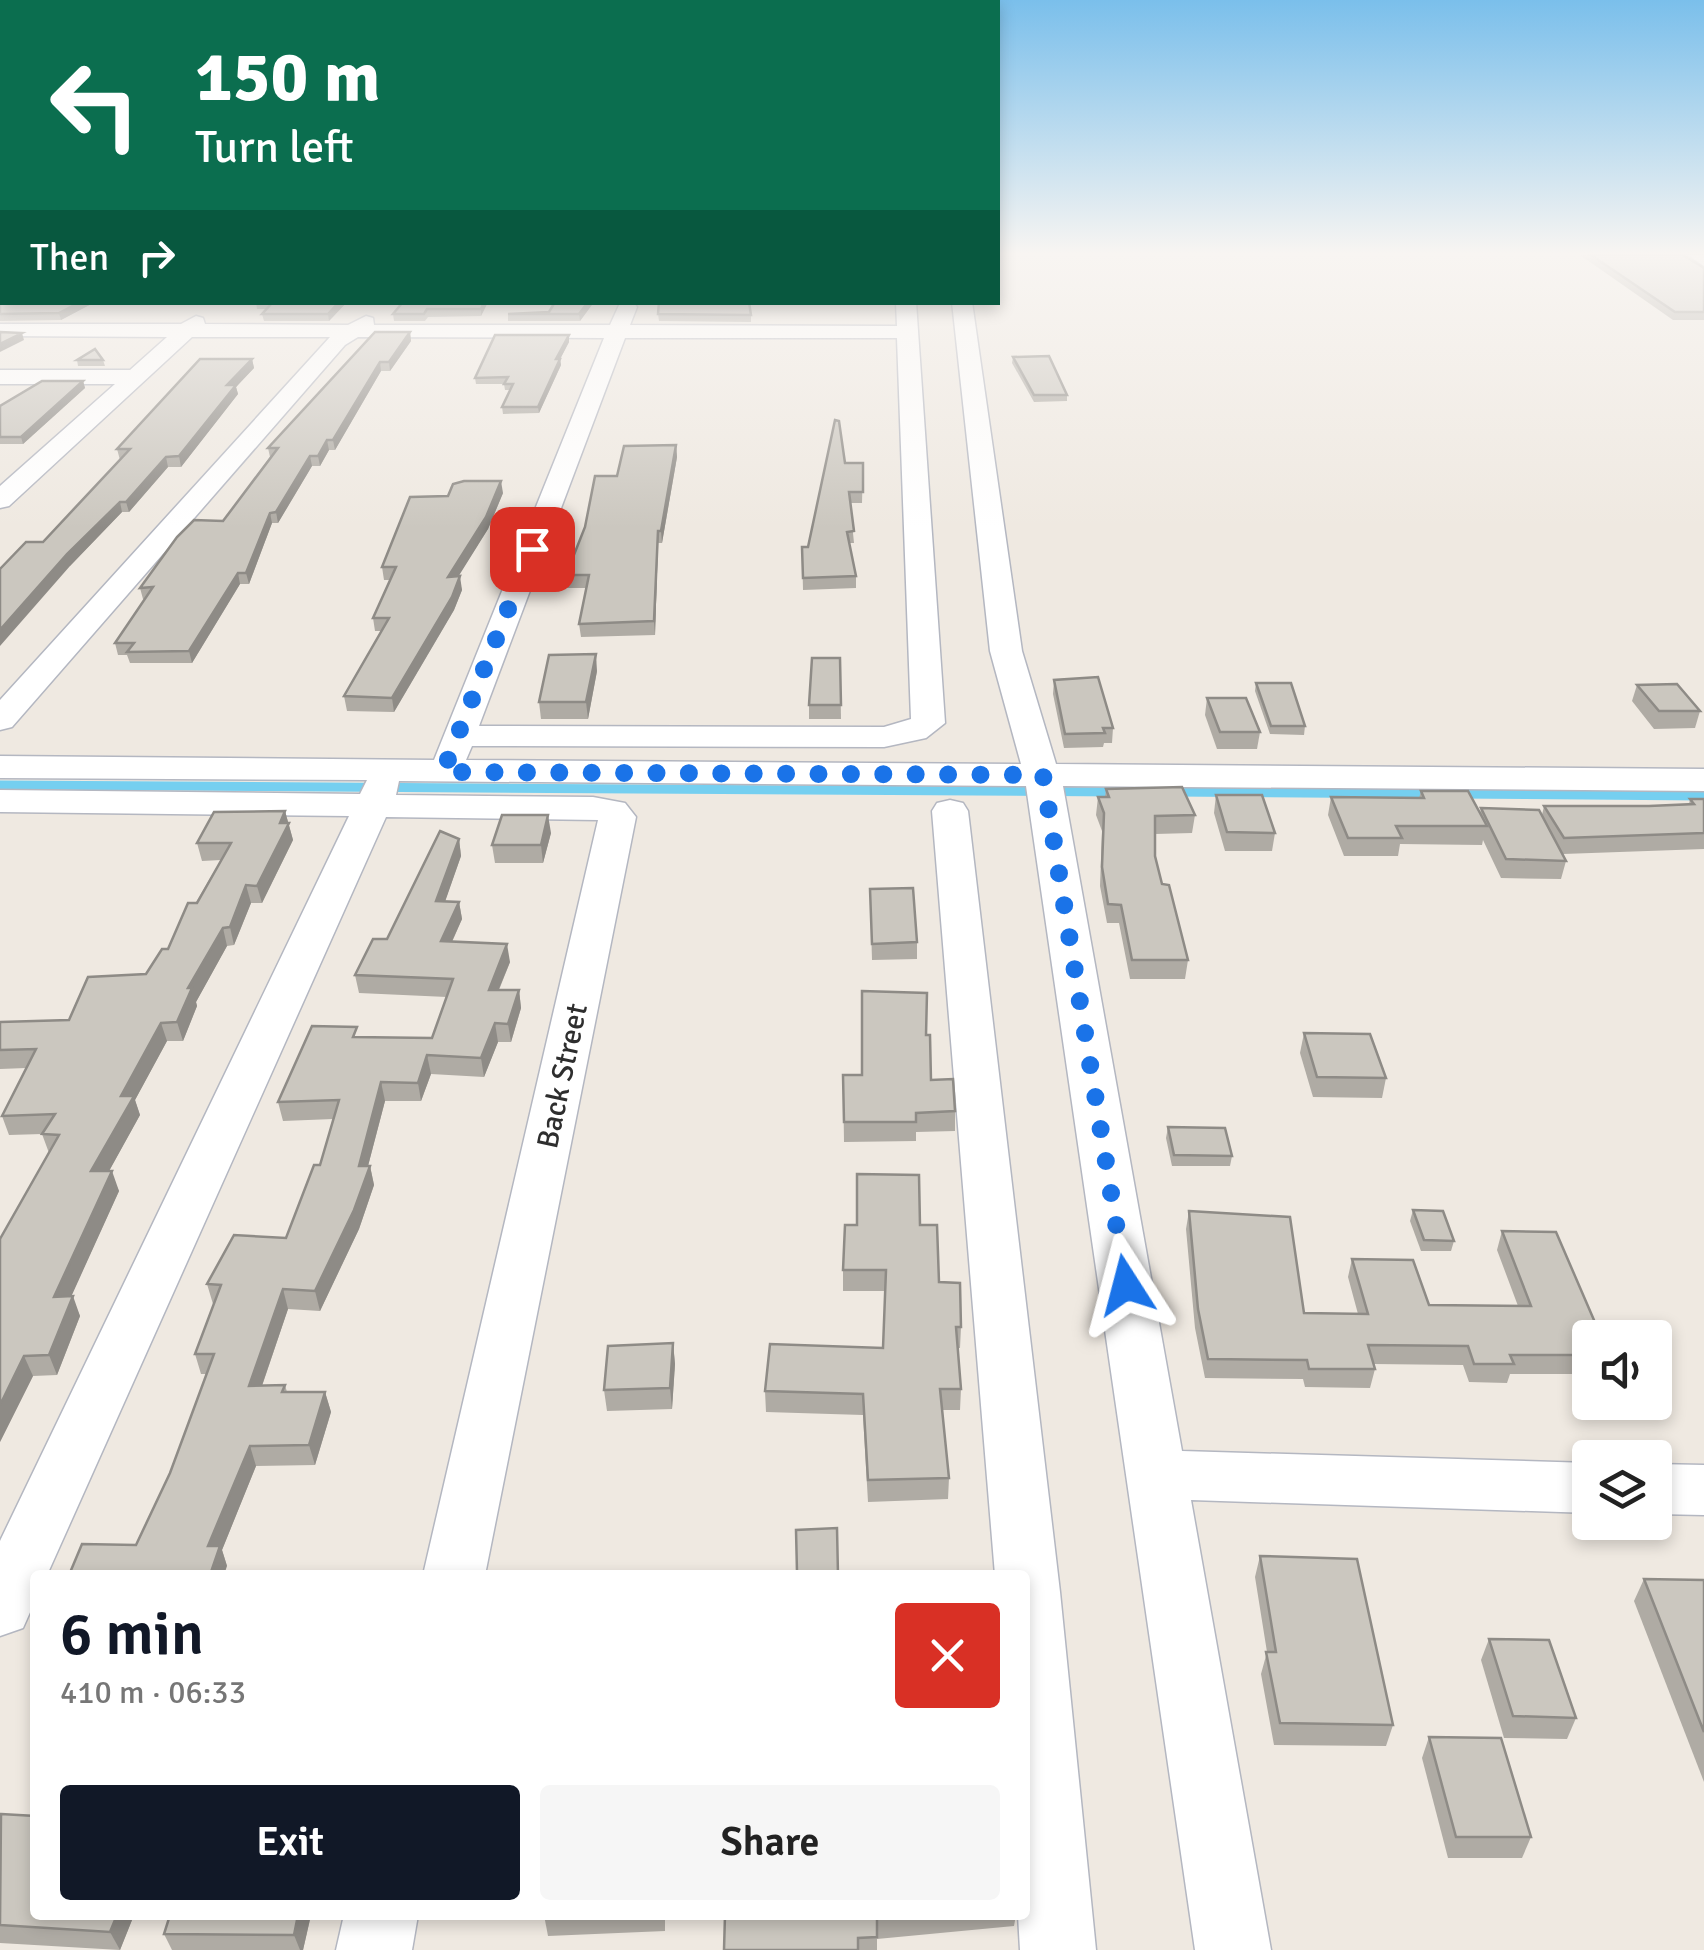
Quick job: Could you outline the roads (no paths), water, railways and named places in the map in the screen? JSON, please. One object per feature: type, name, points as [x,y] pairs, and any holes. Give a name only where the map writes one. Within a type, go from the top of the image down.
[{"type":"street","points":[[0,500],[169,346]]},
{"type":"street","points":[[0,720],[334,346]]},
{"type":"street","points":[[443,772],[611,346]]},
{"type":"street","points":[[460,736],[884,737],[914,731],[928,723],[908,346]]},
{"type":"street","points":[[968,346],[1006,651],[1043,775],[1233,1950]]},
{"type":"street","points":[[0,378],[135,376]]},
{"type":"street","points":[[0,767],[382,788]]},
{"type":"street","points":[[0,802],[382,788],[443,772],[1704,780]]},
{"type":"street","points":[[0,1608],[382,788]]},
{"type":"street","name":"Back Street","points":[[382,788],[592,808],[612,812],[617,818],[455,1570]]},
{"type":"street","points":[[950,811],[1026,1570]]},
{"type":"street","points":[[1156,1476],[1572,1488]]},
{"type":"street","points":[[1672,1489],[1704,1490]]},
{"type":"street","points":[[1030,1616],[1058,1950]]},
{"type":"street","points":[[374,1950],[380,1920]]},
{"type":"waterway","points":[[0,785],[1120,792]]},
{"type":"waterway","points":[[1173,792],[1435,794]]},
{"type":"waterway","points":[[1458,794],[1704,796]]}]
